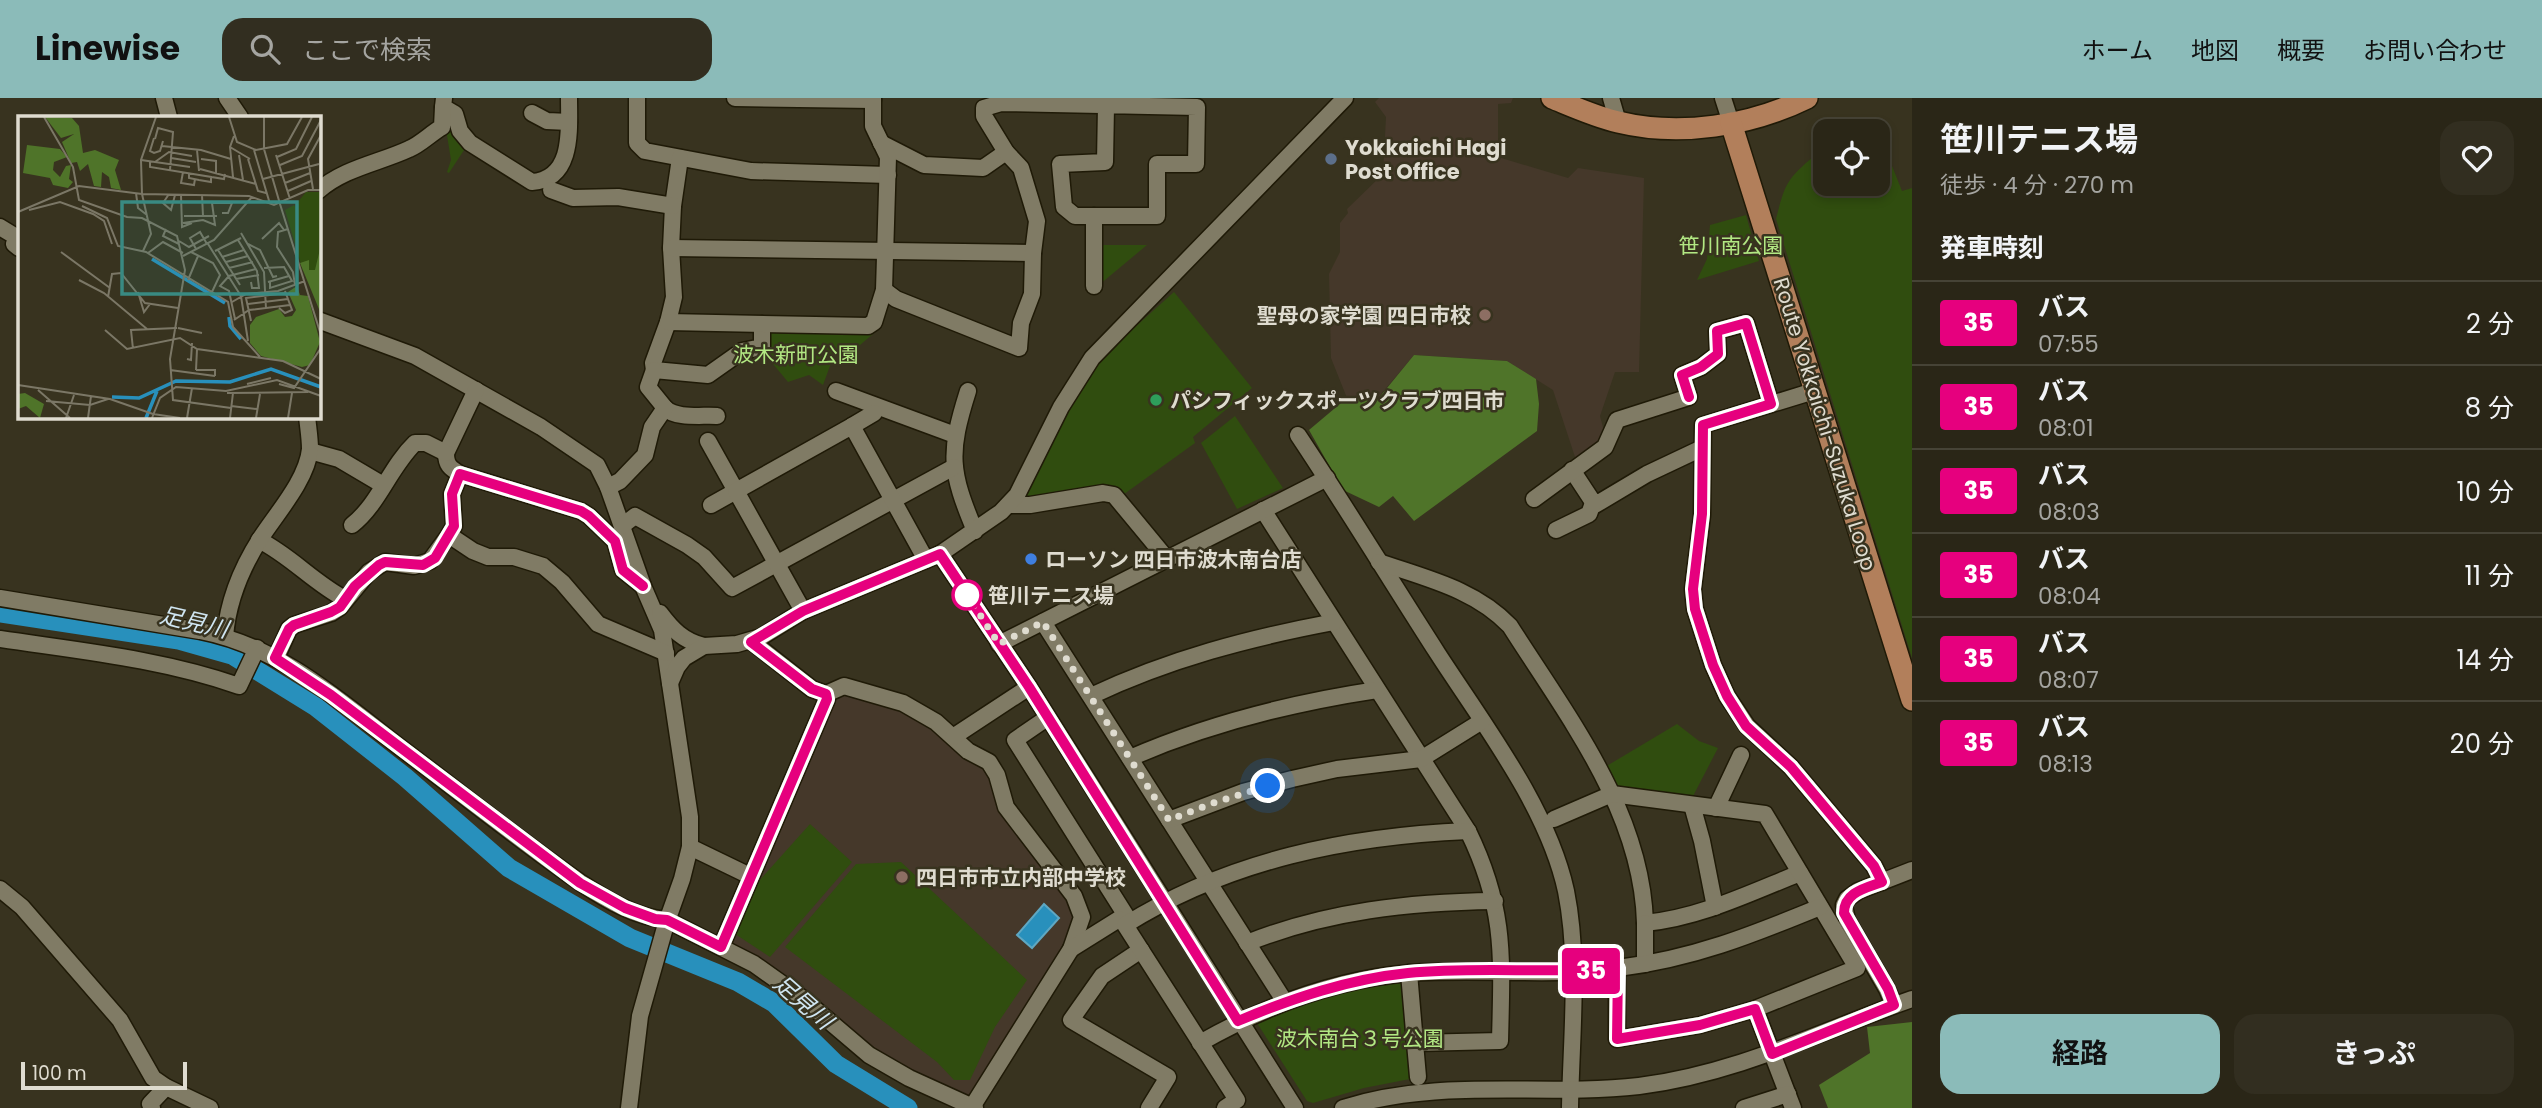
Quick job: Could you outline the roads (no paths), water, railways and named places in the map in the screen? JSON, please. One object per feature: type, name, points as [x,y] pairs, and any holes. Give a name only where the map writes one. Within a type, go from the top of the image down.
[{"type":"main road","points":[[1552,98],[1618,122],[1661,128],[1706,127],[1731,123],[1757,117],[1807,98]]},
{"type":"main road","name":"Route Yokkaichi-Suzuka Loop","points":[[1731,123],[1912,700]]},
{"type":"street","points":[[164,98],[169,116]]},
{"type":"street","points":[[227,98],[239,116]]},
{"type":"street","points":[[444,102],[455,114],[460,131],[470,143],[532,182],[544,181],[562,166],[568,145],[569,98]]},
{"type":"street","points":[[637,98],[637,143],[645,151],[751,171],[888,175]]},
{"type":"street","points":[[668,322],[868,326],[874,322],[884,290],[888,157],[873,126],[873,99],[735,98]]},
{"type":"street","points":[[651,603],[677,633],[695,643],[704,646],[751,642],[803,611],[933,557],[975,531],[1017,495],[1061,407],[1092,358],[1345,98]]},
{"type":"street","points":[[1611,98],[1618,122]]},
{"type":"street","points":[[1723,98],[1731,123]]},
{"type":"street","points":[[320,189],[337,176],[414,147],[442,127],[444,102]]},
{"type":"street","points":[[884,290],[896,299],[1019,348],[1021,323],[1032,295],[1037,221],[1021,168],[1006,152],[984,116],[984,108],[1001,103],[1106,102],[1198,107],[1196,164],[1157,164],[1157,216],[1075,216],[1064,206],[1060,164],[1105,162],[1106,102]]},
{"type":"street","points":[[532,113],[547,121],[569,122]]},
{"type":"street","points":[[881,143],[925,164],[983,168],[1006,152]]},
{"type":"street","points":[[680,158],[673,206],[671,248],[674,297],[648,387],[670,413],[681,416],[717,416]]},
{"type":"street","points":[[551,190],[573,198],[618,197],[673,206]]},
{"type":"street","points":[[1094,216],[1094,286]]},
{"type":"street","points":[[0,227],[18,238]]},
{"type":"street","points":[[671,248],[1033,253]]},
{"type":"street","points":[[320,321],[415,356],[541,427],[597,465],[608,487],[621,534],[623,570],[643,586],[662,630],[689,807],[690,847],[654,962],[637,1033],[629,1108]]},
{"type":"street","points":[[1534,499],[1605,447],[1617,420],[1689,397],[1682,375],[1701,367],[1718,354],[1717,331],[1746,323],[1771,404]]},
{"type":"street","points":[[654,370],[708,375],[742,351],[762,347],[762,324]]},
{"type":"street","points":[[476,390],[446,453],[446,463],[460,474],[581,511],[621,534]]},
{"type":"street","points":[[836,391],[955,435]]},
{"type":"street","points":[[968,391],[955,435],[954,467],[962,501],[975,531]]},
{"type":"street","points":[[1814,391],[1703,425],[1702,514],[1693,589],[1695,609],[1713,665],[1727,696],[1746,726],[1791,767],[1874,866],[1882,882]]},
{"type":"street","points":[[608,487],[620,481],[645,454],[652,427],[665,408]]},
{"type":"street","points":[[711,505],[874,413]]},
{"type":"street","points":[[225,636],[226,615],[235,587],[259,540],[301,475],[310,451],[307,418]]},
{"type":"street","points":[[852,426],[893,500],[1029,687],[1295,1108]]},
{"type":"street","points":[[1298,435],[1482,721],[1528,796],[1548,837],[1565,890],[1570,923],[1573,972],[1570,1108]]},
{"type":"street","points":[[708,441],[803,611]]},
{"type":"street","points":[[352,525],[364,516],[383,485],[415,443],[426,443],[446,453]]},
{"type":"street","points":[[1593,503],[1595,505],[1647,474],[1702,448]]},
{"type":"street","points":[[310,451],[339,459],[383,485]]},
{"type":"street","points":[[621,534],[635,516],[704,557],[732,589],[954,467]]},
{"type":"street","points":[[1572,470],[1593,503]]},
{"type":"street","points":[[275,658],[289,629],[340,607],[369,572],[385,562],[414,566],[430,561],[454,526],[452,494],[460,474]]},
{"type":"street","points":[[999,644],[1327,478]]},
{"type":"street","points":[[1008,505],[1030,505],[1103,493],[1114,495],[1167,559]]},
{"type":"street","points":[[1556,530],[1589,514],[1593,503]]},
{"type":"street","points":[[1263,510],[1468,831],[1495,901],[1502,946],[1500,1041],[1415,1043]]},
{"type":"street","points":[[449,535],[473,551],[488,557],[514,557],[543,566],[562,582],[598,624],[666,653]]},
{"type":"street","points":[[259,540],[278,549],[313,578],[345,599]]},
{"type":"street","points":[[1379,562],[1473,596],[1510,626],[1584,742],[1612,794],[1637,866],[1645,923],[1645,964]]},
{"type":"street","points":[[0,598],[225,636],[275,658],[331,695],[580,883],[625,908],[667,922],[754,964],[802,998],[869,1055],[909,1078],[974,1107],[1071,949],[1082,916],[1074,896],[1006,807],[997,775],[989,762],[968,751],[936,722],[903,703],[845,686],[826,694],[812,689],[751,642]]},
{"type":"street","points":[[1043,622],[1285,1002]]},
{"type":"street","points":[[1091,696],[1127,679],[1194,654],[1249,639],[1334,622]]},
{"type":"street","points":[[0,639],[127,658],[200,673],[239,686],[257,649]]},
{"type":"street","points":[[669,685],[684,658],[704,646]]},
{"type":"street","points":[[953,737],[1029,687]]},
{"type":"street","points":[[1130,758],[1208,727],[1257,713],[1311,700],[1377,690]]},
{"type":"street","points":[[721,947],[827,699],[826,694]]},
{"type":"street","points":[[1047,718],[1015,740],[1125,920],[1125,925],[1237,1100],[1225,1108]]},
{"type":"street","points":[[1169,820],[1243,792],[1292,779],[1337,769],[1420,759],[1482,721]]},
{"type":"street","points":[[1716,808],[1741,755]]},
{"type":"street","points":[[1554,819],[1612,794],[1765,814],[1857,968],[1755,1009],[1700,1025],[1617,1039],[1618,968]]},
{"type":"street","points":[[1692,805],[1715,907]]},
{"type":"street","points":[[1071,949],[1125,920],[1208,883],[1270,860],[1331,845],[1394,835],[1468,831]]},
{"type":"street","points":[[690,847],[750,876]]},
{"type":"street","points":[[1894,1005],[1888,989],[1844,913],[1847,900],[1852,895],[1912,870]]},
{"type":"street","points":[[1645,923],[1715,907],[1800,873]]},
{"type":"street","points":[[0,889],[22,907],[120,1020],[153,1077],[166,1087],[210,1108]]},
{"type":"street","points":[[1247,943],[1282,929],[1361,911],[1446,901],[1495,901]]},
{"type":"street","points":[[1200,1042],[1238,1021],[1285,1002],[1348,983],[1409,973],[1573,972],[1645,964],[1724,945],[1820,907]]},
{"type":"street","points":[[1141,950],[1102,976],[1070,1020],[1168,1077],[1149,1108]]},
{"type":"street","points":[[1409,973],[1418,1077]]},
{"type":"street","points":[[1343,1108],[1395,1095],[1440,1090],[1570,1090],[1664,1082],[1736,1066],[1772,1054],[1912,999]]},
{"type":"street","points":[[1744,1108],[1790,1101],[1755,1009]]},
{"type":"street","points":[[152,1108],[150,1104],[166,1087]]},
{"type":"water","points":[[1044,904],[1059,918],[1032,948],[1017,935]]},
{"type":"waterway","name":"足見川","points":[[0,613],[179,640],[232,655],[316,707],[405,777],[509,868],[630,938],[738,982],[774,1003],[836,1064],[908,1108]]},
{"type":"place","name":"Yokkaichi Hagi Post Office","points":[[1331,159]]},
{"type":"place","name":"聖母の家学園 四日市校","points":[[1485,315]]},
{"type":"place","name":"パシフィックスポーツクラブ四日市","points":[[1156,400]]},
{"type":"place","name":"ローソン 四日市波木南台店","points":[[1031,559]]},
{"type":"place","name":"笹川テニス場","points":[[967,595]]},
{"type":"place","name":"四日市市立内部中学校","points":[[902,877]]},
{"type":"park label","name":"笹川南公園","points":[[1731,245]]},
{"type":"park label","name":"波木新町公園","points":[[796,354]]},
{"type":"park label","name":"波木南台３号公園","points":[[1360,1038]]}]
